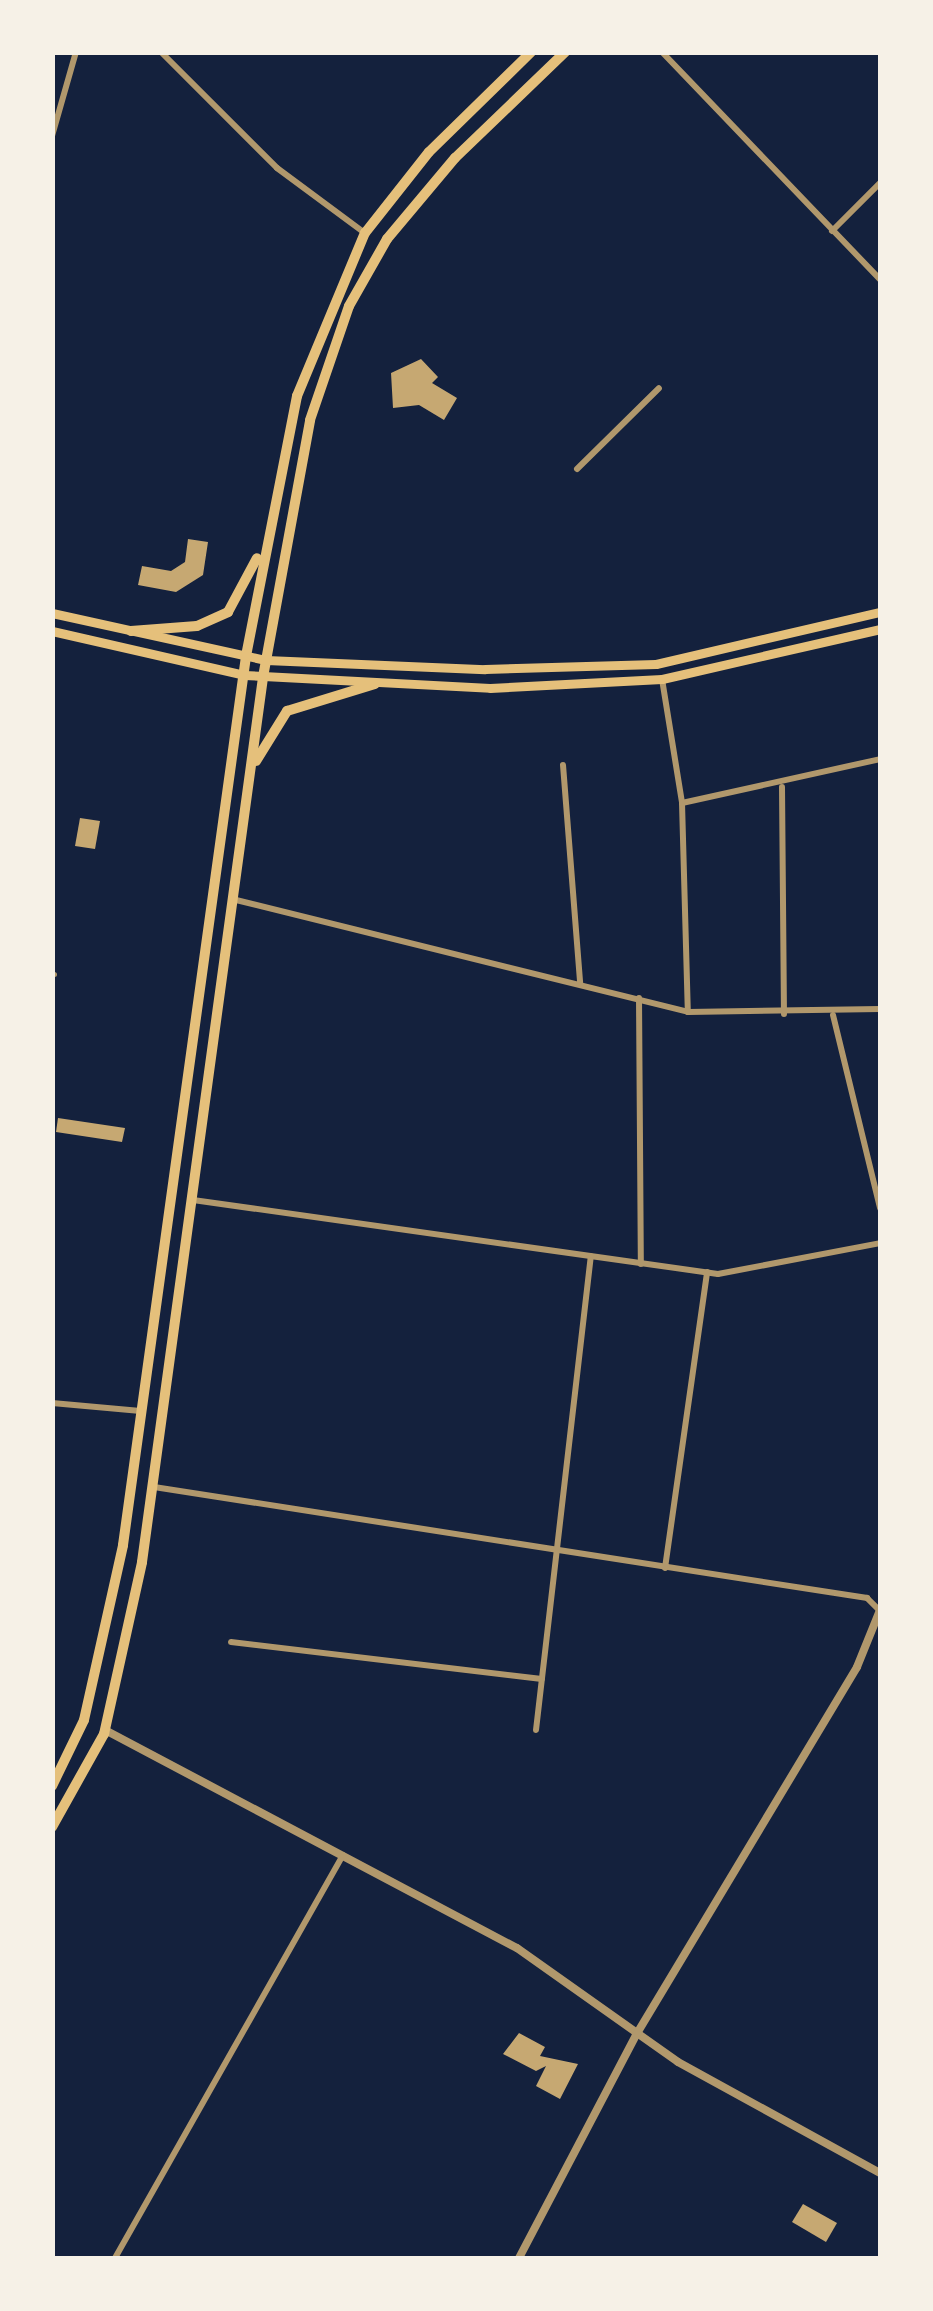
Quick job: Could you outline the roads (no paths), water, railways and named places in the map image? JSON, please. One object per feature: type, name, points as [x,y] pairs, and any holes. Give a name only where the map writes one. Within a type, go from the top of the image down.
[{"type":"main road","points":[[52,1786],[84,1720],[123,1545],[246,656],[265,539],[315,340],[365,233],[429,152],[531,52]]},
{"type":"main road","points":[[52,1827],[105,1730],[144,1548],[263,677],[310,420],[349,306],[424,193],[565,52]]},
{"type":"main road","points":[[131,631],[197,626],[228,612],[265,539]]},
{"type":"main road","points":[[52,613],[266,660],[485,669],[656,664],[880,612]]},
{"type":"main road","points":[[52,631],[244,675],[374,684],[576,688],[662,680],[880,629]]},
{"type":"main road","points":[[251,770],[287,711],[374,684]]},
{"type":"main road","points":[[123,1545],[144,1548]]},
{"type":"street","points":[[52,136],[76,52]]},
{"type":"street","points":[[161,52],[276,168],[365,233]]},
{"type":"street","points":[[662,52],[880,279]]},
{"type":"street","points":[[832,231],[880,183]]},
{"type":"street","points":[[577,469],[659,388]]},
{"type":"street","points":[[662,680],[682,803],[688,1012]]},
{"type":"street","points":[[682,803],[782,787],[880,760]]},
{"type":"street","points":[[564,765],[580,983]]},
{"type":"street","points":[[782,787],[784,1014]]},
{"type":"street","points":[[232,899],[688,1012],[834,1015],[880,1010]]},
{"type":"street","points":[[639,998],[641,1264]]},
{"type":"street","points":[[834,1015],[880,1208]]},
{"type":"street","points":[[192,1200],[706,1272],[880,1243]]},
{"type":"street","points":[[536,1730],[590,1256]]},
{"type":"street","points":[[665,1568],[706,1272]]},
{"type":"street","points":[[52,1403],[142,1411]]},
{"type":"street","points":[[154,1487],[867,1598],[880,1610],[857,1667],[636,2035],[519,2258]]},
{"type":"street","points":[[231,1642],[542,1679]]},
{"type":"street","points":[[105,1730],[589,1990],[636,2035],[880,2172]]},
{"type":"street","points":[[115,2258],[343,1855]]}]
